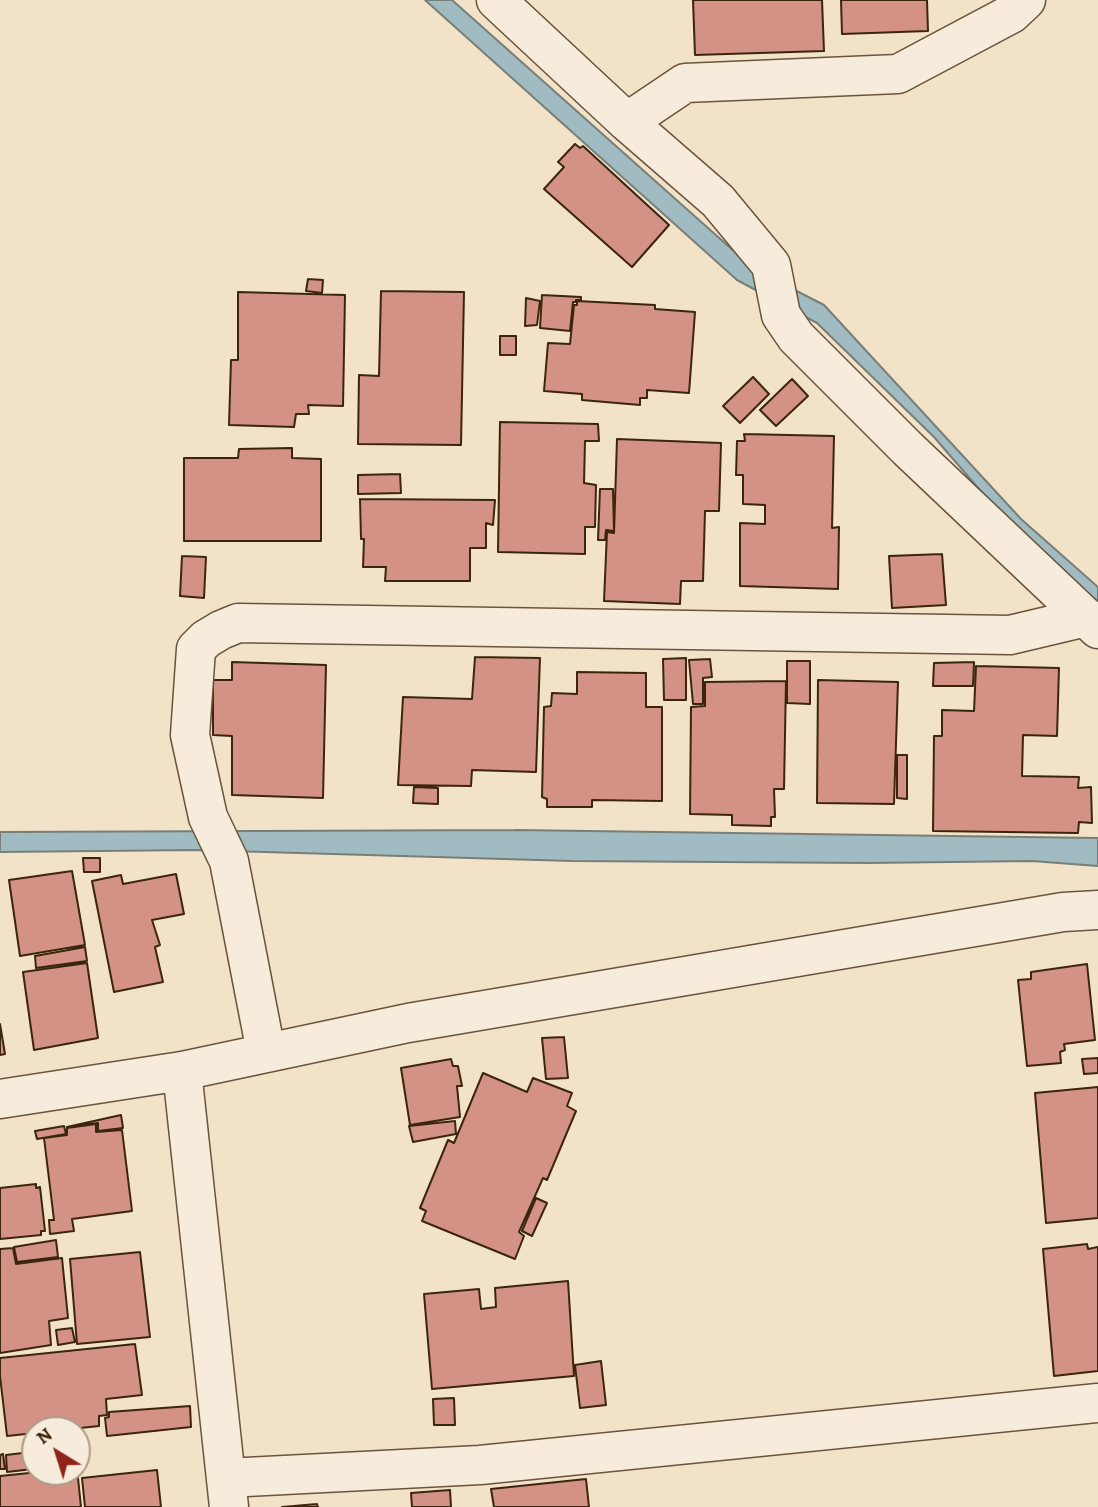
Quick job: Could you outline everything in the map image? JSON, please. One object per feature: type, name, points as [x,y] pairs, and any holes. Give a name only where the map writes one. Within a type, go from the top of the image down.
[{"type":"street","points":[[496,0],[626,122],[718,201],[771,265],[781,315],[796,337],[908,449],[1092,623]]},
{"type":"street","points":[[626,122],[685,83],[898,75],[1011,14],[1026,0]]},
{"type":"street","points":[[266,1052],[229,861],[208,817],[190,735],[196,649],[221,630],[238,623],[1010,635],[1092,623]]},
{"type":"street","points":[[0,1098],[182,1071],[436,1019],[1063,912],[1098,909]]},
{"type":"street","points":[[182,1071],[228,1493],[1098,1403]]},
{"type":"water","points":[[425,0],[452,0],[754,269],[824,305],[1021,519],[1098,587],[1098,602],[998,511],[934,437],[817,323],[737,280]]},
{"type":"water","points":[[515,830],[1098,838],[1098,866],[1032,861],[572,861],[196,850],[0,852],[0,832]]},
{"type":"building","points":[[693,0],[822,0],[824,51],[695,55]]},
{"type":"building","points":[[841,0],[927,0],[928,31],[842,34]]},
{"type":"building","points":[[575,144],[580,148],[583,146],[669,225],[632,267],[544,189],[564,167],[558,162]]},
{"type":"building","points":[[308,279],[323,280],[322,293],[306,291]]},
{"type":"building","points":[[381,291],[464,292],[461,445],[358,444],[359,375],[379,376]]},
{"type":"building","points":[[238,292],[345,295],[343,406],[308,405],[309,414],[296,414],[294,427],[229,425],[231,360],[238,360]]},
{"type":"building","points":[[542,295],[581,297],[581,300],[573,302],[570,331],[540,328]]},
{"type":"building","points":[[526,298],[540,301],[537,325],[525,326]]},
{"type":"building","points":[[577,301],[655,305],[655,309],[695,312],[689,393],[647,390],[647,398],[640,398],[640,405],[582,400],[582,394],[544,391],[548,343],[570,344],[574,305],[577,305]]},
{"type":"building","points":[[500,336],[516,336],[516,355],[500,355]]},
{"type":"building","points":[[753,377],[769,394],[740,423],[723,406]]},
{"type":"building","points":[[792,379],[808,396],[776,426],[760,410]]},
{"type":"building","points":[[500,422],[598,424],[599,441],[585,441],[584,483],[596,485],[595,527],[585,527],[585,554],[498,552]]},
{"type":"building","points":[[744,434],[834,436],[832,528],[839,527],[838,589],[740,586],[740,523],[765,524],[765,505],[743,504],[743,475],[736,475],[737,441],[745,441]]},
{"type":"building","points":[[617,439],[721,443],[719,511],[705,511],[703,581],[681,581],[680,604],[604,601],[607,532],[614,533]]},
{"type":"building","points":[[292,448],[292,458],[321,459],[321,541],[184,541],[184,458],[238,458],[239,449]]},
{"type":"building","points":[[400,474],[401,493],[358,494],[358,475]]},
{"type":"building","points":[[600,489],[613,489],[614,531],[606,530],[605,540],[598,540]]},
{"type":"building","points":[[360,499],[495,500],[493,525],[486,523],[486,548],[470,548],[470,581],[385,581],[386,567],[363,567],[364,539],[361,539]]},
{"type":"building","points":[[942,554],[946,605],[892,608],[889,556]]},
{"type":"building","points":[[182,556],[206,557],[204,598],[180,596]]},
{"type":"building","points":[[475,657],[540,658],[536,772],[472,770],[471,786],[398,785],[403,697],[472,699]]},
{"type":"building","points":[[686,658],[686,700],[664,700],[663,659]]},
{"type":"building","points":[[710,659],[712,677],[703,678],[703,704],[693,704],[689,660]]},
{"type":"building","points":[[787,661],[810,661],[810,704],[787,703]]},
{"type":"building","points":[[232,662],[326,665],[323,798],[232,795],[232,736],[213,735],[213,680],[232,680]]},
{"type":"building","points":[[974,662],[973,686],[933,686],[934,663]]},
{"type":"building","points":[[976,666],[1059,668],[1057,736],[1023,735],[1022,776],[1079,777],[1078,788],[1091,787],[1092,823],[1079,822],[1078,833],[933,831],[934,736],[942,736],[942,710],[974,711]]},
{"type":"building","points":[[577,672],[646,673],[646,707],[662,707],[662,801],[592,800],[592,807],[547,807],[547,799],[542,797],[544,707],[551,706],[552,693],[577,694]]},
{"type":"building","points":[[818,680],[898,682],[894,804],[817,803]]},
{"type":"building","points":[[786,681],[784,789],[774,789],[775,817],[771,817],[771,826],[732,825],[732,815],[690,814],[691,707],[705,706],[705,682]]},
{"type":"building","points":[[897,755],[907,755],[907,799],[897,798]]},
{"type":"building","points":[[414,787],[438,788],[438,804],[413,803]]},
{"type":"building","points":[[83,858],[100,858],[100,872],[84,872]]},
{"type":"building","points":[[72,871],[85,945],[20,956],[9,880]]},
{"type":"building","points":[[176,874],[184,914],[152,920],[160,945],[155,947],[163,982],[114,992],[92,881],[121,875],[123,884]]},
{"type":"building","points":[[85,947],[87,961],[36,968],[35,956]]},
{"type":"building","points":[[87,963],[98,1038],[34,1050],[23,972]]},
{"type":"building","points":[[1087,964],[1095,1040],[1064,1044],[1065,1050],[1060,1052],[1061,1063],[1027,1066],[1018,980],[1031,979],[1031,972]]},
{"type":"building","points":[[0,1024],[5,1054],[0,1055]]},
{"type":"building","points":[[564,1037],[568,1078],[546,1079],[542,1038]]},
{"type":"building","points":[[1098,1058],[1098,1073],[1084,1074],[1082,1059]]},
{"type":"building","points":[[451,1059],[453,1066],[458,1066],[462,1086],[457,1086],[460,1117],[410,1125],[401,1068]]},
{"type":"building","points":[[483,1073],[527,1092],[533,1078],[572,1093],[567,1106],[576,1111],[547,1180],[543,1178],[519,1232],[524,1236],[515,1259],[422,1221],[426,1211],[420,1208],[448,1140],[454,1143]]},
{"type":"building","points":[[1098,1087],[1098,1218],[1046,1223],[1035,1093]]},
{"type":"building","points":[[121,1115],[123,1128],[98,1131],[98,1123],[67,1127]]},
{"type":"building","points":[[455,1121],[456,1134],[413,1142],[409,1126]]},
{"type":"building","points":[[96,1124],[96,1132],[122,1130],[132,1211],[72,1219],[74,1231],[50,1234],[49,1220],[54,1220],[44,1138],[67,1135],[67,1128]]},
{"type":"building","points":[[64,1126],[66,1134],[37,1139],[35,1131]]},
{"type":"building","points":[[36,1184],[36,1188],[40,1187],[45,1231],[41,1231],[41,1235],[0,1239],[0,1188]]},
{"type":"building","points":[[536,1198],[547,1203],[532,1236],[522,1231]]},
{"type":"building","points":[[56,1240],[58,1257],[17,1262],[14,1247]]},
{"type":"building","points":[[1087,1244],[1088,1249],[1098,1247],[1098,1371],[1054,1376],[1043,1249]]},
{"type":"building","points":[[13,1248],[16,1264],[62,1258],[68,1318],[49,1321],[51,1345],[0,1353],[0,1249]]},
{"type":"building","points":[[140,1252],[150,1337],[77,1344],[70,1259]]},
{"type":"building","points":[[568,1281],[574,1376],[432,1389],[424,1294],[479,1289],[481,1309],[496,1307],[495,1288]]},
{"type":"building","points":[[72,1328],[75,1342],[58,1345],[56,1330]]},
{"type":"building","points":[[135,1344],[142,1395],[106,1399],[107,1415],[99,1416],[99,1426],[91,1427],[91,1416],[21,1416],[21,1434],[7,1436],[0,1358]]},
{"type":"building","points":[[601,1361],[606,1405],[580,1408],[575,1365]]},
{"type":"building","points":[[454,1398],[455,1425],[434,1425],[433,1399]]},
{"type":"building","points":[[190,1406],[191,1427],[107,1436],[105,1418],[109,1417],[109,1412]]},
{"type":"building","points":[[21,1453],[21,1470],[7,1472],[6,1455]]},
{"type":"building","points":[[3,1454],[5,1469],[0,1469],[0,1455]]},
{"type":"building","points":[[157,1470],[161,1507],[85,1507],[83,1486],[91,1486],[91,1477]]},
{"type":"building","points":[[21,1474],[21,1486],[79,1486],[81,1507],[0,1507],[0,1476]]},
{"type":"building","points":[[586,1479],[589,1507],[494,1507],[491,1489]]},
{"type":"building","points":[[450,1490],[451,1507],[412,1507],[411,1493]]},
{"type":"building","points":[[317,1504],[318,1507],[282,1507]]}]
